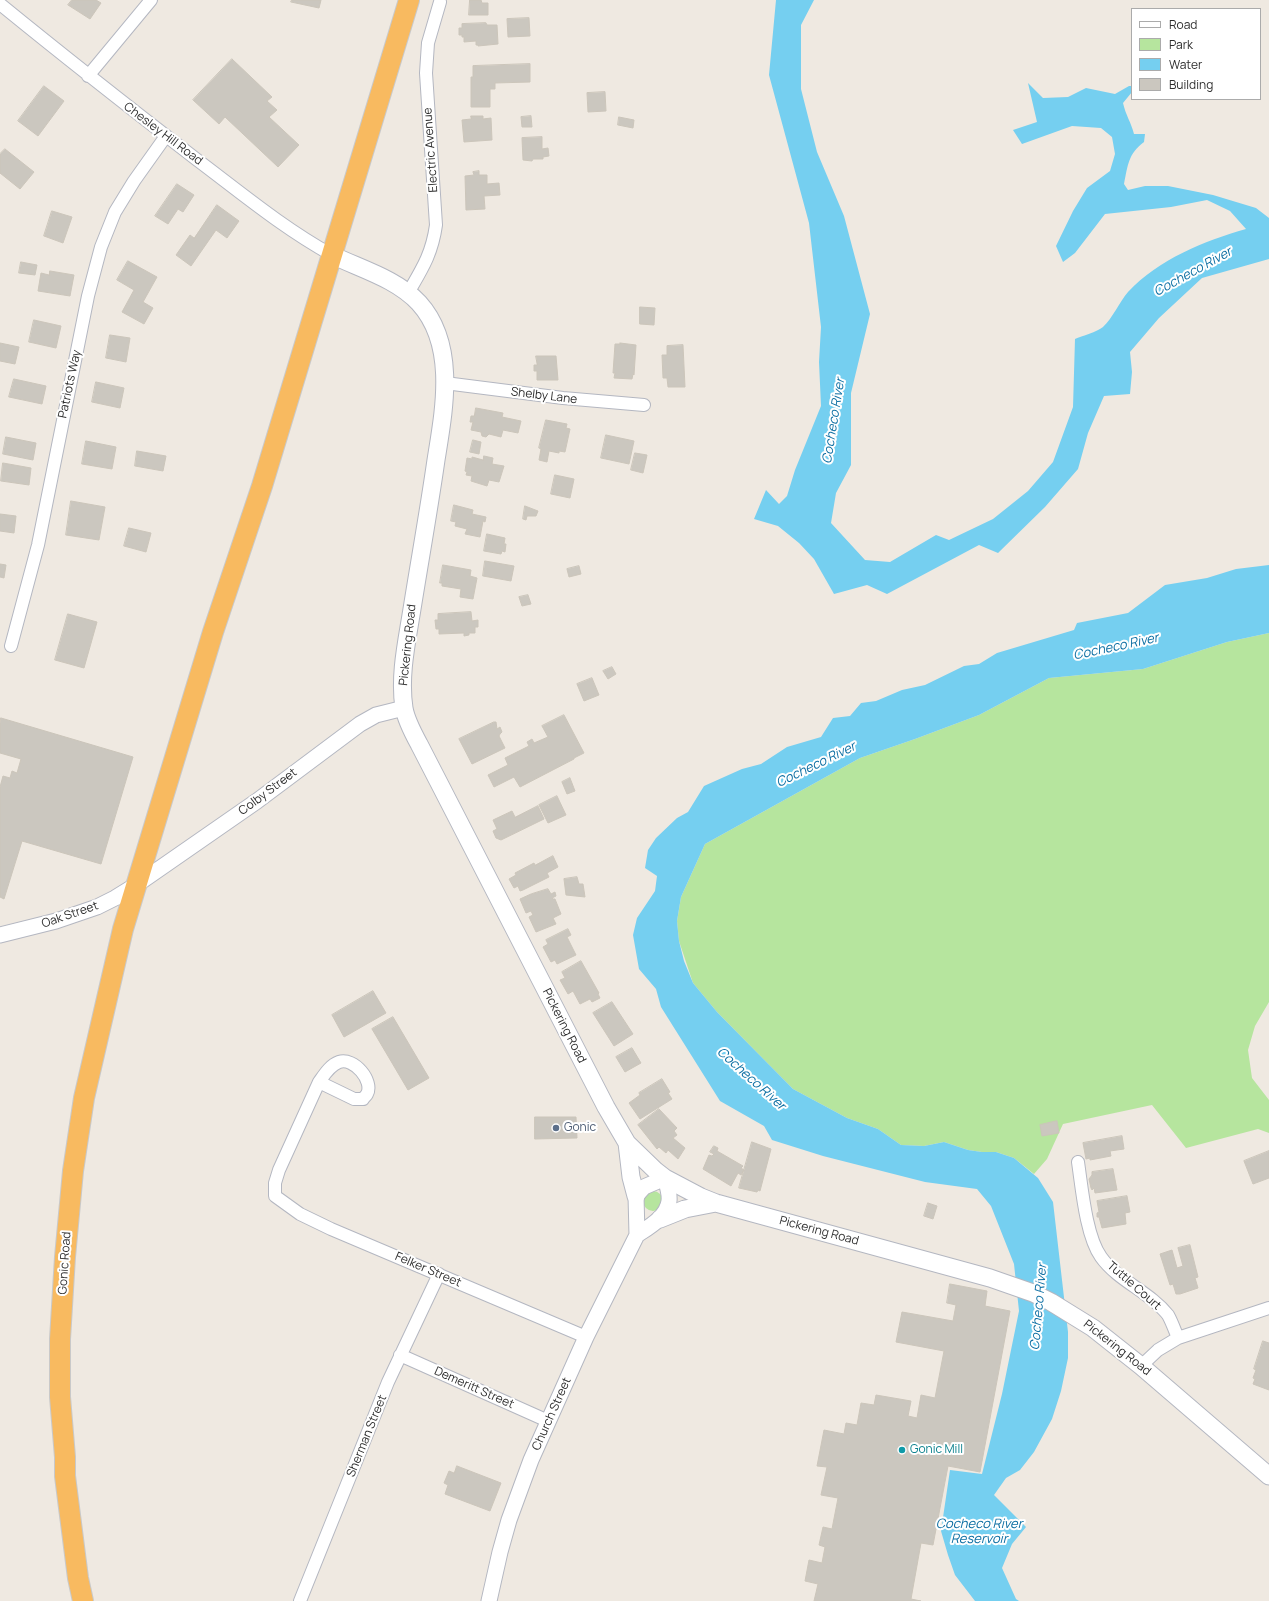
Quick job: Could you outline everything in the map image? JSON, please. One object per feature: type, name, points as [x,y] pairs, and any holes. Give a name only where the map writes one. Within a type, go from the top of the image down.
[{"type":"highway","name":"Gonic Road","points":[[83,1601],[78,1578],[65,1476],[65,1457],[60,1397],[60,1339],[65,1257],[73,1171],[84,1098],[123,929],[136,885],[213,632],[262,486],[409,0]]},
{"type":"main road","name":"Pickering Road","points":[[332,255],[389,281],[408,293],[420,304],[438,336],[442,353],[445,383],[444,405],[404,666],[404,708],[418,744],[606,1107],[627,1143],[665,1178],[716,1203],[1010,1285],[1051,1302],[1079,1318],[1141,1366],[1269,1476]]},
{"type":"main road","points":[[627,1143],[631,1177],[636,1196]]},
{"type":"main road","points":[[660,1219],[685,1209],[716,1203]]},
{"type":"street","points":[[88,76],[150,0]]},
{"type":"street","name":"Electric Avenue","points":[[408,293],[426,264],[434,243],[436,225],[426,73],[428,42],[440,2]]},
{"type":"street","name":"Chesley Hill Road","points":[[0,4],[88,76],[166,136],[298,235],[332,255]]},
{"type":"street","name":"Patriots Way","points":[[11,646],[38,545],[88,296],[101,247],[115,212],[134,181],[166,136]]},
{"type":"street","name":"Shelby Lane","points":[[445,383],[584,401],[644,405]]},
{"type":"street","name":"Colby Street","points":[[136,885],[257,801],[360,724],[376,715],[404,708]]},
{"type":"street","name":"Oak Street","points":[[0,935],[56,921],[97,907],[136,885]]},
{"type":"street","name":"Felker Street","points":[[319,1082],[279,1170],[275,1184],[275,1196],[300,1214],[331,1229],[586,1337]]},
{"type":"street","name":"Tuttle Court","points":[[1078,1162],[1090,1228],[1094,1244],[1101,1257],[1112,1268],[1159,1306],[1168,1316],[1178,1338]]},
{"type":"street","points":[[636,1196],[644,1187],[665,1178]]},
{"type":"street","name":"Church Street","points":[[489,1601],[500,1552],[519,1490],[586,1337],[637,1236],[660,1219],[667,1208],[669,1200],[665,1178]]},
{"type":"street","name":"Church Street","points":[[636,1196],[637,1236]]},
{"type":"street","name":"Sherman Street","points":[[300,1601],[388,1382],[438,1274]]},
{"type":"street","points":[[1141,1366],[1158,1350],[1178,1338],[1215,1324],[1269,1308]]},
{"type":"street","name":"Demeritt Street","points":[[400,1355],[548,1421]]},
{"type":"green space","points":[[1269,633],[1269,1002],[1255,1026],[1248,1050],[1252,1078],[1269,1100],[1269,1133],[1258,1129],[1186,1148],[1152,1105],[1063,1124],[1047,1159],[1034,1174],[1014,1158],[996,1152],[968,1150],[944,1142],[924,1146],[901,1145],[878,1129],[847,1118],[793,1089],[717,1012],[693,983],[679,941],[677,921],[681,897],[705,844],[860,758],[979,715],[1049,678],[1143,669],[1227,642]]},
{"type":"green space","points":[[653,1191],[660,1194],[663,1201],[660,1208],[653,1211],[646,1208],[643,1201],[646,1194]]},
{"type":"water","name":"Cocheco River","points":[[776,0],[814,0],[801,25],[801,89],[817,152],[844,216],[870,314],[851,393],[851,465],[836,493],[831,523],[865,560],[890,562],[936,535],[949,540],[993,519],[1028,491],[1053,462],[1073,407],[1075,339],[1103,327],[1128,292],[1140,280],[1154,270],[1198,246],[1214,239],[1246,229],[1230,211],[1207,200],[1171,207],[1105,214],[1075,253],[1063,262],[1056,246],[1073,211],[1087,188],[1110,171],[1115,154],[1112,137],[1101,128],[1072,126],[1022,144],[1013,130],[1037,122],[1028,83],[1043,98],[1068,97],[1086,88],[1115,94],[1131,86],[1131,93],[1123,103],[1124,108],[1134,134],[1145,134],[1144,142],[1135,151],[1128,166],[1124,184],[1128,190],[1145,186],[1168,186],[1213,195],[1256,208],[1269,218],[1269,259],[1202,278],[1159,318],[1130,352],[1132,372],[1130,394],[1104,396],[1088,433],[1078,469],[1045,507],[998,553],[979,545],[887,594],[867,585],[834,594],[814,559],[799,543],[778,526],[754,519],[766,490],[779,504],[787,496],[795,470],[821,406],[819,362],[821,327],[809,223],[769,75]]},
{"type":"water","points":[[1269,565],[1269,633],[1227,642],[1143,669],[1049,678],[979,715],[860,758],[705,844],[681,897],[677,921],[679,941],[684,961],[693,983],[717,1012],[793,1089],[847,1118],[878,1129],[901,1145],[924,1146],[944,1142],[968,1150],[996,1152],[1014,1158],[1038,1178],[1053,1202],[1068,1332],[1068,1358],[1061,1391],[1052,1419],[1034,1452],[1020,1470],[1006,1478],[994,1495],[1026,1527],[1012,1544],[1002,1568],[1016,1599],[1019,1601],[975,1601],[955,1575],[941,1531],[950,1470],[982,1474],[1002,1394],[1019,1311],[1014,1264],[991,1206],[977,1189],[925,1182],[823,1156],[772,1140],[764,1126],[720,1101],[661,1007],[656,989],[639,969],[633,935],[637,918],[655,891],[657,876],[645,868],[648,850],[656,838],[677,818],[688,812],[704,786],[742,769],[761,764],[787,747],[821,737],[833,718],[850,716],[861,703],[876,701],[902,690],[925,685],[964,666],[979,664],[997,653],[1074,630],[1077,623],[1128,613],[1165,585],[1207,578],[1236,569]]},
{"type":"building","points":[[72,0],[96,0],[101,3],[90,19],[68,5]]},
{"type":"building","points":[[292,0],[321,0],[319,8],[291,2]]},
{"type":"building","points":[[470,0],[481,0],[482,3],[488,3],[488,15],[469,15]]},
{"type":"building","points":[[529,18],[530,36],[508,37],[507,19]]},
{"type":"building","points":[[486,23],[487,25],[497,25],[498,44],[478,46],[476,45],[476,41],[464,42],[464,37],[459,35],[459,28],[462,28],[462,24]]},
{"type":"building","points":[[232,59],[272,97],[267,101],[277,110],[269,117],[299,145],[278,167],[225,117],[219,124],[193,100]]},
{"type":"building","points":[[530,64],[530,82],[495,83],[495,89],[490,89],[490,107],[471,107],[471,77],[473,77],[473,66]]},
{"type":"building","points":[[44,86],[64,101],[38,136],[18,121]]},
{"type":"building","points":[[605,92],[606,111],[588,112],[587,93]]},
{"type":"building","points":[[471,116],[483,116],[483,119],[491,118],[492,140],[464,142],[462,120],[471,119]]},
{"type":"building","points":[[531,116],[532,127],[522,127],[521,117]]},
{"type":"building","points":[[619,117],[634,120],[633,128],[618,125]]},
{"type":"building","points":[[542,137],[542,149],[548,148],[549,156],[543,157],[543,159],[533,159],[532,161],[523,160],[522,138]]},
{"type":"building","points":[[5,149],[34,172],[20,189],[0,173],[0,154]]},
{"type":"building","points":[[479,171],[479,175],[487,175],[487,184],[499,183],[500,195],[484,196],[485,209],[466,210],[465,176],[474,175],[473,172]]},
{"type":"building","points":[[177,184],[194,195],[183,212],[178,209],[168,224],[155,216]]},
{"type":"building","points":[[217,205],[239,221],[227,238],[216,230],[191,266],[176,255],[190,235],[194,238]]},
{"type":"building","points":[[52,211],[72,217],[63,243],[44,236]]},
{"type":"building","points":[[128,261],[157,277],[143,302],[153,308],[144,324],[122,312],[134,290],[117,280]]},
{"type":"building","points":[[21,262],[37,265],[35,275],[19,273]]},
{"type":"building","points":[[50,271],[74,275],[70,296],[38,291],[41,273],[49,275]]},
{"type":"building","points":[[640,307],[655,308],[654,325],[640,324]]},
{"type":"building","points":[[34,320],[61,326],[56,348],[29,342]]},
{"type":"building","points":[[110,335],[130,338],[126,362],[106,358]]},
{"type":"building","points":[[0,343],[19,347],[15,364],[0,361]]},
{"type":"building","points":[[620,343],[636,345],[634,375],[633,374],[632,379],[614,378],[615,344]]},
{"type":"building","points":[[683,345],[685,387],[668,387],[667,378],[663,378],[662,355],[667,355],[667,346]]},
{"type":"building","points":[[536,356],[556,356],[558,380],[537,380],[537,371],[534,371],[534,365],[537,365]]},
{"type":"building","points":[[14,379],[46,386],[42,404],[9,397]]},
{"type":"building","points":[[96,382],[124,388],[120,408],[92,402]]},
{"type":"building","points":[[476,408],[503,413],[502,417],[521,421],[518,433],[503,430],[501,437],[489,434],[486,437],[482,436],[481,432],[471,430],[473,422],[470,422],[471,416],[474,416]]},
{"type":"building","points":[[546,420],[567,424],[566,428],[570,429],[565,452],[559,451],[559,453],[549,451],[547,462],[539,460],[541,449],[539,448]]},
{"type":"building","points":[[606,435],[634,441],[629,464],[601,458]]},
{"type":"building","points":[[6,437],[36,443],[33,460],[3,454]]},
{"type":"building","points":[[473,440],[481,442],[479,454],[470,452]]},
{"type":"building","points":[[86,441],[116,447],[112,469],[82,464]]},
{"type":"building","points":[[137,451],[166,456],[163,471],[135,466]]},
{"type":"building","points":[[635,453],[647,455],[643,473],[631,470]]},
{"type":"building","points":[[484,456],[493,458],[492,464],[504,466],[499,482],[489,480],[487,486],[471,481],[472,476],[466,475],[467,472],[465,471],[467,458],[472,459],[472,457],[483,460]]},
{"type":"building","points":[[3,463],[31,468],[29,485],[1,481]]},
{"type":"building","points":[[555,475],[574,479],[570,498],[551,494]]},
{"type":"building","points":[[71,501],[105,507],[99,540],[66,535]]},
{"type":"building","points":[[454,505],[473,510],[472,514],[486,517],[485,522],[483,521],[480,537],[465,534],[467,529],[455,526],[456,522],[451,521]]},
{"type":"building","points":[[525,506],[538,511],[536,516],[527,516],[526,520],[523,519]]},
{"type":"building","points":[[0,514],[16,516],[14,533],[0,531]]},
{"type":"building","points":[[129,528],[151,533],[146,552],[124,546]]},
{"type":"building","points":[[487,534],[505,538],[505,552],[502,551],[501,554],[484,551]]},
{"type":"building","points":[[485,561],[514,566],[511,581],[483,576]]},
{"type":"building","points":[[0,564],[6,565],[4,578],[0,577]]},
{"type":"building","points":[[443,565],[471,570],[470,576],[477,578],[473,599],[460,597],[461,589],[442,586],[442,583],[440,583]]},
{"type":"building","points":[[579,566],[581,574],[569,577],[567,569]]},
{"type":"building","points":[[528,595],[531,604],[522,606],[519,597]]},
{"type":"building","points":[[471,612],[472,621],[478,620],[478,627],[475,627],[475,633],[469,633],[469,635],[464,636],[464,633],[439,634],[439,629],[436,629],[435,620],[438,620],[438,614]]},
{"type":"building","points":[[68,614],[97,622],[84,668],[55,660]]},
{"type":"building","points":[[612,667],[616,674],[608,679],[603,671]]},
{"type":"building","points":[[592,678],[599,695],[584,701],[577,684]]},
{"type":"building","points":[[564,715],[584,753],[520,787],[514,777],[494,787],[488,775],[508,765],[505,758],[529,746],[527,742],[532,739],[534,743],[548,737],[542,726]]},
{"type":"building","points":[[1,718],[133,757],[101,864],[22,841],[4,899],[0,897],[0,787],[3,776],[10,778],[12,771],[17,773],[21,759],[0,753]]},
{"type":"building","points":[[496,722],[497,729],[500,727],[502,732],[499,736],[505,748],[472,764],[459,739]]},
{"type":"building","points":[[570,778],[575,791],[567,794],[562,782]]},
{"type":"building","points":[[557,796],[566,815],[548,823],[539,805]]},
{"type":"building","points":[[538,806],[544,819],[501,840],[496,838],[493,831],[497,829],[493,820],[512,811],[515,817]]},
{"type":"building","points":[[553,856],[558,867],[547,873],[549,877],[520,891],[518,886],[514,888],[509,879],[516,875],[515,873],[534,863],[535,865]]},
{"type":"building","points":[[577,877],[579,884],[583,884],[585,897],[566,895],[564,879]]},
{"type":"building","points":[[548,889],[551,894],[555,892],[556,896],[552,898],[555,899],[561,914],[553,918],[556,924],[536,932],[529,917],[533,915],[531,911],[526,913],[520,899]]},
{"type":"building","points":[[568,929],[571,935],[567,937],[576,955],[557,964],[555,960],[551,962],[543,947],[548,944],[546,940]]},
{"type":"building","points":[[581,961],[599,993],[600,998],[592,1002],[590,999],[580,1004],[573,991],[568,994],[560,980],[565,978],[562,972]]},
{"type":"building","points":[[373,991],[386,1013],[344,1037],[332,1015]]},
{"type":"building","points":[[612,1002],[633,1034],[614,1046],[593,1013]]},
{"type":"building","points":[[393,1017],[429,1078],[408,1090],[372,1029]]},
{"type":"building","points":[[632,1048],[641,1063],[625,1072],[616,1057]]},
{"type":"building","points":[[662,1079],[670,1092],[668,1093],[672,1099],[640,1119],[629,1103],[640,1095],[639,1093]]},
{"type":"building","points":[[659,1109],[677,1128],[674,1131],[677,1135],[673,1138],[685,1148],[678,1159],[668,1150],[666,1153],[659,1147],[657,1149],[638,1125]]},
{"type":"building","name":"Gonic","points":[[535,1117],[576,1117],[577,1138],[535,1139]]},
{"type":"building","points":[[1057,1121],[1059,1133],[1042,1136],[1040,1125]]},
{"type":"building","points":[[1122,1136],[1124,1149],[1110,1151],[1111,1156],[1090,1160],[1090,1158],[1086,1159],[1083,1143]]},
{"type":"building","points":[[752,1142],[771,1149],[760,1191],[758,1190],[757,1192],[739,1188]]},
{"type":"building","points":[[714,1146],[718,1148],[717,1151],[743,1166],[741,1168],[744,1170],[741,1175],[738,1173],[731,1186],[703,1169],[709,1155],[712,1156],[714,1154],[710,1152]]},
{"type":"building","points":[[1269,1151],[1269,1178],[1253,1184],[1244,1161]]},
{"type":"building","points":[[1113,1169],[1117,1190],[1095,1193],[1094,1188],[1092,1190],[1091,1188],[1089,1179],[1092,1172]]},
{"type":"building","points":[[1127,1196],[1130,1212],[1125,1213],[1126,1224],[1102,1228],[1099,1217],[1097,1217],[1097,1213],[1099,1212],[1097,1201]]},
{"type":"building","points":[[928,1203],[937,1206],[933,1219],[924,1216]]},
{"type":"building","points":[[1190,1245],[1198,1277],[1195,1278],[1198,1288],[1176,1294],[1173,1284],[1170,1285],[1160,1254],[1172,1250],[1177,1268],[1183,1266],[1178,1248]]},
{"type":"building","name":"Gonic Mill","points":[[950,1284],[987,1291],[985,1306],[1010,1311],[980,1472],[948,1466],[933,1545],[921,1543],[911,1599],[921,1601],[814,1601],[818,1584],[805,1581],[809,1560],[822,1563],[825,1547],[819,1545],[823,1527],[832,1529],[838,1498],[821,1495],[827,1467],[817,1466],[824,1430],[844,1434],[846,1423],[857,1425],[861,1403],[874,1405],[876,1395],[911,1401],[908,1416],[917,1418],[921,1395],[935,1398],[944,1351],[896,1342],[902,1312],[953,1321],[956,1305],[947,1303]]},
{"type":"building","points":[[1263,1341],[1269,1343],[1269,1390],[1253,1384],[1255,1379],[1253,1378],[1256,1370],[1254,1369]]},
{"type":"building","points":[[457,1466],[501,1483],[490,1511],[445,1494],[448,1485],[444,1483],[449,1471],[454,1473]]},
{"type":"place","name":"Gonic","points":[[556,1128]]},
{"type":"place","name":"Gonic Mill","points":[[902,1450]]},
{"type":"water label","name":"Cocheco River Reservoir","points":[[979,1532]]}]
